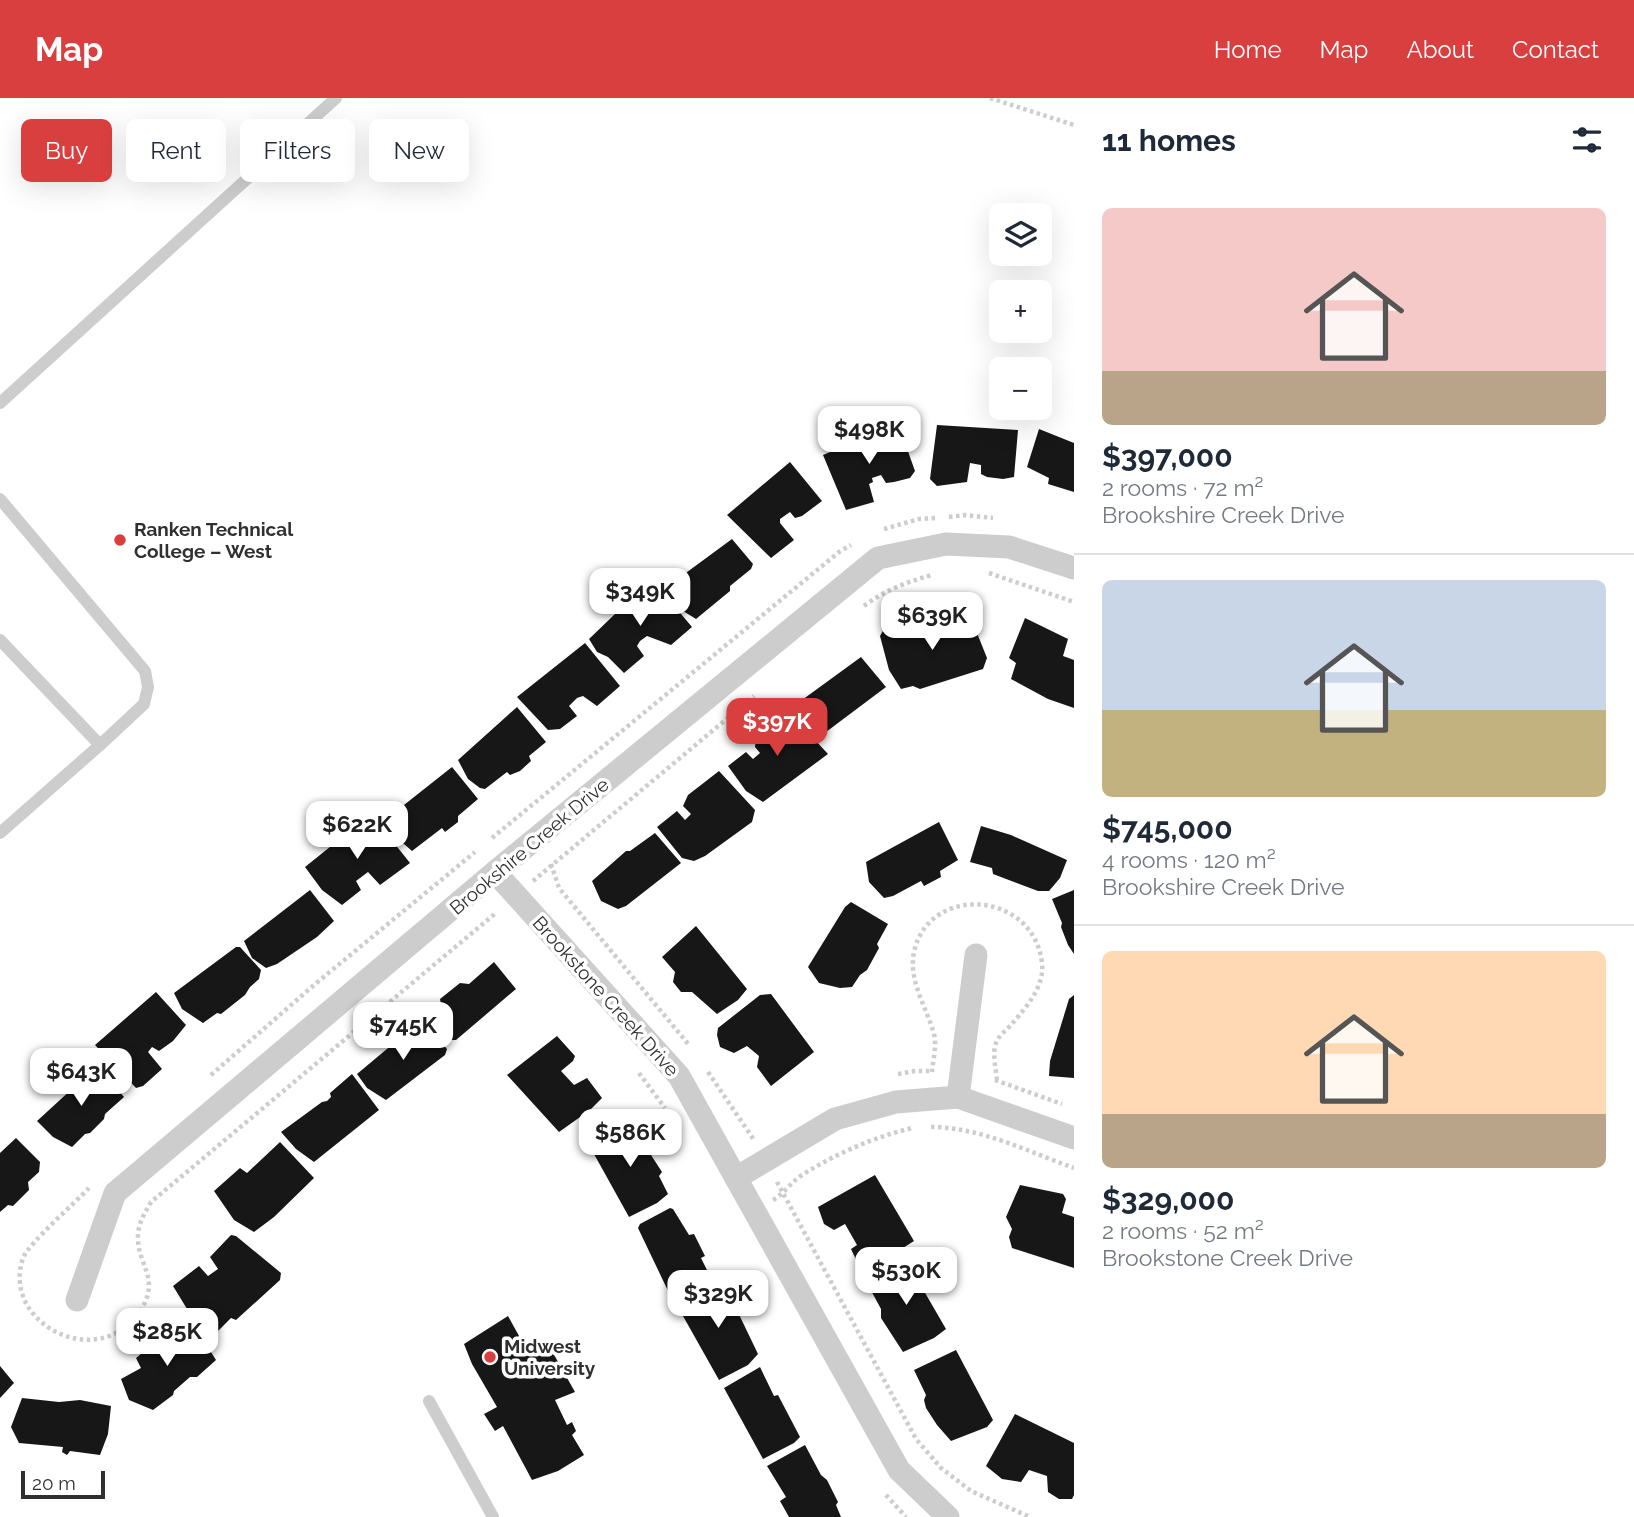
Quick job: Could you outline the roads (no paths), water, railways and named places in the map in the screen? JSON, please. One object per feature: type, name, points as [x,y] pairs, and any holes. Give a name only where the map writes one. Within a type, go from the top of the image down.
[{"type":"street","name":"Brookshire Creek Drive","points":[[78,1300],[115,1193],[495,873],[878,558],[946,544],[1009,547],[1074,568]]},
{"type":"street","name":"Brookstone Creek Drive","points":[[495,873],[679,1076],[900,1470],[948,1517]]},
{"type":"street","points":[[958,1097],[976,955]]},
{"type":"street","points":[[736,1178],[835,1119],[895,1102],[958,1097],[1074,1138]]},
{"type":"lane","points":[[0,402],[337,98]]},
{"type":"lane","points":[[0,499],[145,671],[148,687],[144,704],[0,833]]},
{"type":"lane","points":[[0,639],[100,745]]},
{"type":"lane","points":[[429,1401],[493,1517]]},
{"type":"place","name":"Ranken Technical College – West","points":[[120,540]]},
{"type":"place","name":"Midwest University","points":[[490,1357]]}]
